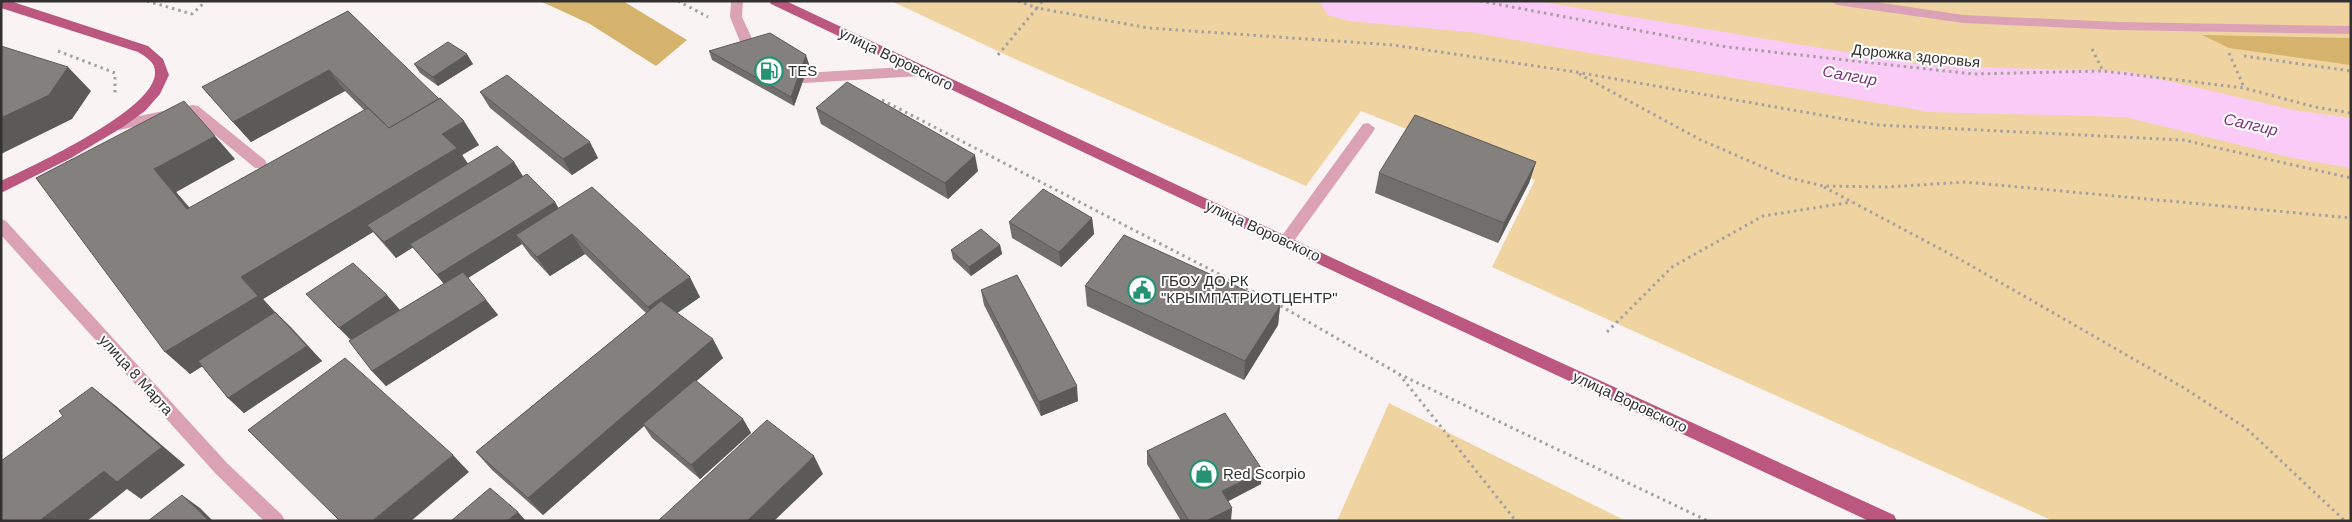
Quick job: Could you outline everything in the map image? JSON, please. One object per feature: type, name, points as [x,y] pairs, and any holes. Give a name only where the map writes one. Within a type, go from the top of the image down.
[{"type":"main road","name":"улица Воровского","points":[[775,1],[920,71],[1888,521]]},
{"type":"main road","points":[[1,3],[143,49],[156,57],[162,75],[157,89],[142,106],[119,125],[1,188]]},
{"type":"street","points":[[737,1],[736,17],[750,49]]},
{"type":"street","points":[[1837,1],[1963,19],[2126,27],[2351,30]]},
{"type":"street","points":[[804,78],[920,71]]},
{"type":"street","points":[[119,125],[193,110],[260,164]]},
{"type":"street","points":[[1286,241],[1368,128]]},
{"type":"street","name":"улица 8 Марта","points":[[1,225],[220,468],[276,521]]},
{"type":"path","points":[[148,1],[192,14],[206,1]]},
{"type":"path","points":[[678,1],[712,18],[736,17]]},
{"type":"path","points":[[1018,1],[1036,8],[1149,28],[1393,44],[1576,72],[1878,125],[2183,140],[2351,178]]},
{"type":"path","points":[[998,55],[1042,1]]},
{"type":"path","name":"Дорожка здоровья","points":[[1480,1],[1727,46],[1973,74],[2103,71],[2244,88],[2315,107],[2351,113]]},
{"type":"path","points":[[54,49],[115,73],[115,93]]},
{"type":"path","points":[[2230,53],[2244,88]]},
{"type":"path","points":[[1576,72],[1701,140],[1786,177],[1823,186],[1887,187],[1966,182],[2351,218]]},
{"type":"path","points":[[880,99],[1279,305],[1399,374],[1708,521]]},
{"type":"path","points":[[1823,186],[1963,260],[2208,403],[2246,428],[2345,521]]},
{"type":"path","points":[[1607,332],[1672,267],[1763,216],[1852,202]]},
{"type":"path","points":[[1399,374],[1516,521]]},
{"type":"shaded area","points":[[540,1],[623,1],[687,40],[656,66],[590,24]]},
{"type":"shaded area","points":[[891,1],[2351,1],[2351,521],[2053,521],[1492,267],[1535,180],[1361,111],[1306,186],[1017,60]]},
{"type":"shaded area","points":[[2202,35],[2351,38],[2351,65],[2229,48]]},
{"type":"shaded area","points":[[1389,403],[1626,521],[1337,521]]},
{"type":"building","points":[[348,11],[439,99],[389,128],[329,70],[233,122],[202,87]]},
{"type":"building","name":"TES","points":[[770,33],[806,55],[791,97],[709,51]]},
{"type":"building","points":[[448,42],[467,54],[433,77],[414,64]]},
{"type":"building","points":[[1,46],[68,67],[49,95],[1,118]]},
{"type":"building","points":[[507,75],[590,142],[563,159],[480,92]]},
{"type":"building","points":[[847,82],[975,155],[945,183],[816,108]]},
{"type":"building","points":[[440,98],[464,121],[442,134],[457,148],[241,277],[258,296],[165,352],[36,178],[184,101],[215,136],[154,169],[187,209],[368,108],[389,128]]},
{"type":"building","points":[[1415,115],[1536,162],[1504,223],[1379,173]]},
{"type":"building","points":[[497,146],[514,162],[384,242],[367,225]]},
{"type":"building","points":[[527,174],[555,202],[437,275],[410,244]]},
{"type":"building","points":[[592,187],[690,277],[648,307],[572,234],[537,257],[516,235]]},
{"type":"building","points":[[1043,189],[1092,218],[1059,252],[1009,222]]},
{"type":"building","points":[[981,229],[1000,245],[969,267],[951,250]]},
{"type":"building","points":[[1124,235],[1280,306],[1245,361],[1085,286]]},
{"type":"building","points":[[353,263],[387,295],[339,328],[306,294]]},
{"type":"building","points":[[463,272],[486,300],[372,371],[349,341]]},
{"type":"building","points":[[1017,275],[1077,386],[1039,402],[981,290]]},
{"type":"building","points":[[661,301],[713,339],[528,498],[476,452]]},
{"type":"building","points":[[275,312],[307,346],[228,398],[198,361]]},
{"type":"building","points":[[345,358],[453,455],[372,521],[340,521],[248,430]]},
{"type":"building","points":[[695,380],[743,419],[691,465],[643,424]]},
{"type":"building","points":[[92,387],[162,447],[117,482],[104,471],[39,521],[1,521],[1,461],[63,416],[59,411]]},
{"type":"building","name":"Red Scorpio","points":[[1225,413],[1263,471],[1222,491],[1232,508],[1206,521],[1189,521],[1147,451]]},
{"type":"building","points":[[767,420],[814,456],[747,521],[658,521]]},
{"type":"building","points":[[490,488],[518,512],[507,521],[451,521]]},
{"type":"building","points":[[182,495],[209,521],[148,521]]},
{"type":"waterway","name":"Салгир","points":[[1349,1],[1470,11],[1930,89],[2125,94],[2293,134],[2351,143]]},
{"type":"place","name":"TES","points":[[769,71]]},
{"type":"place","name":"ГБОУ ДО РК \"КРЫМПАТРИОТЦЕНТР\"","points":[[1142,290]]},
{"type":"place","name":"Red Scorpio","points":[[1204,474]]}]
